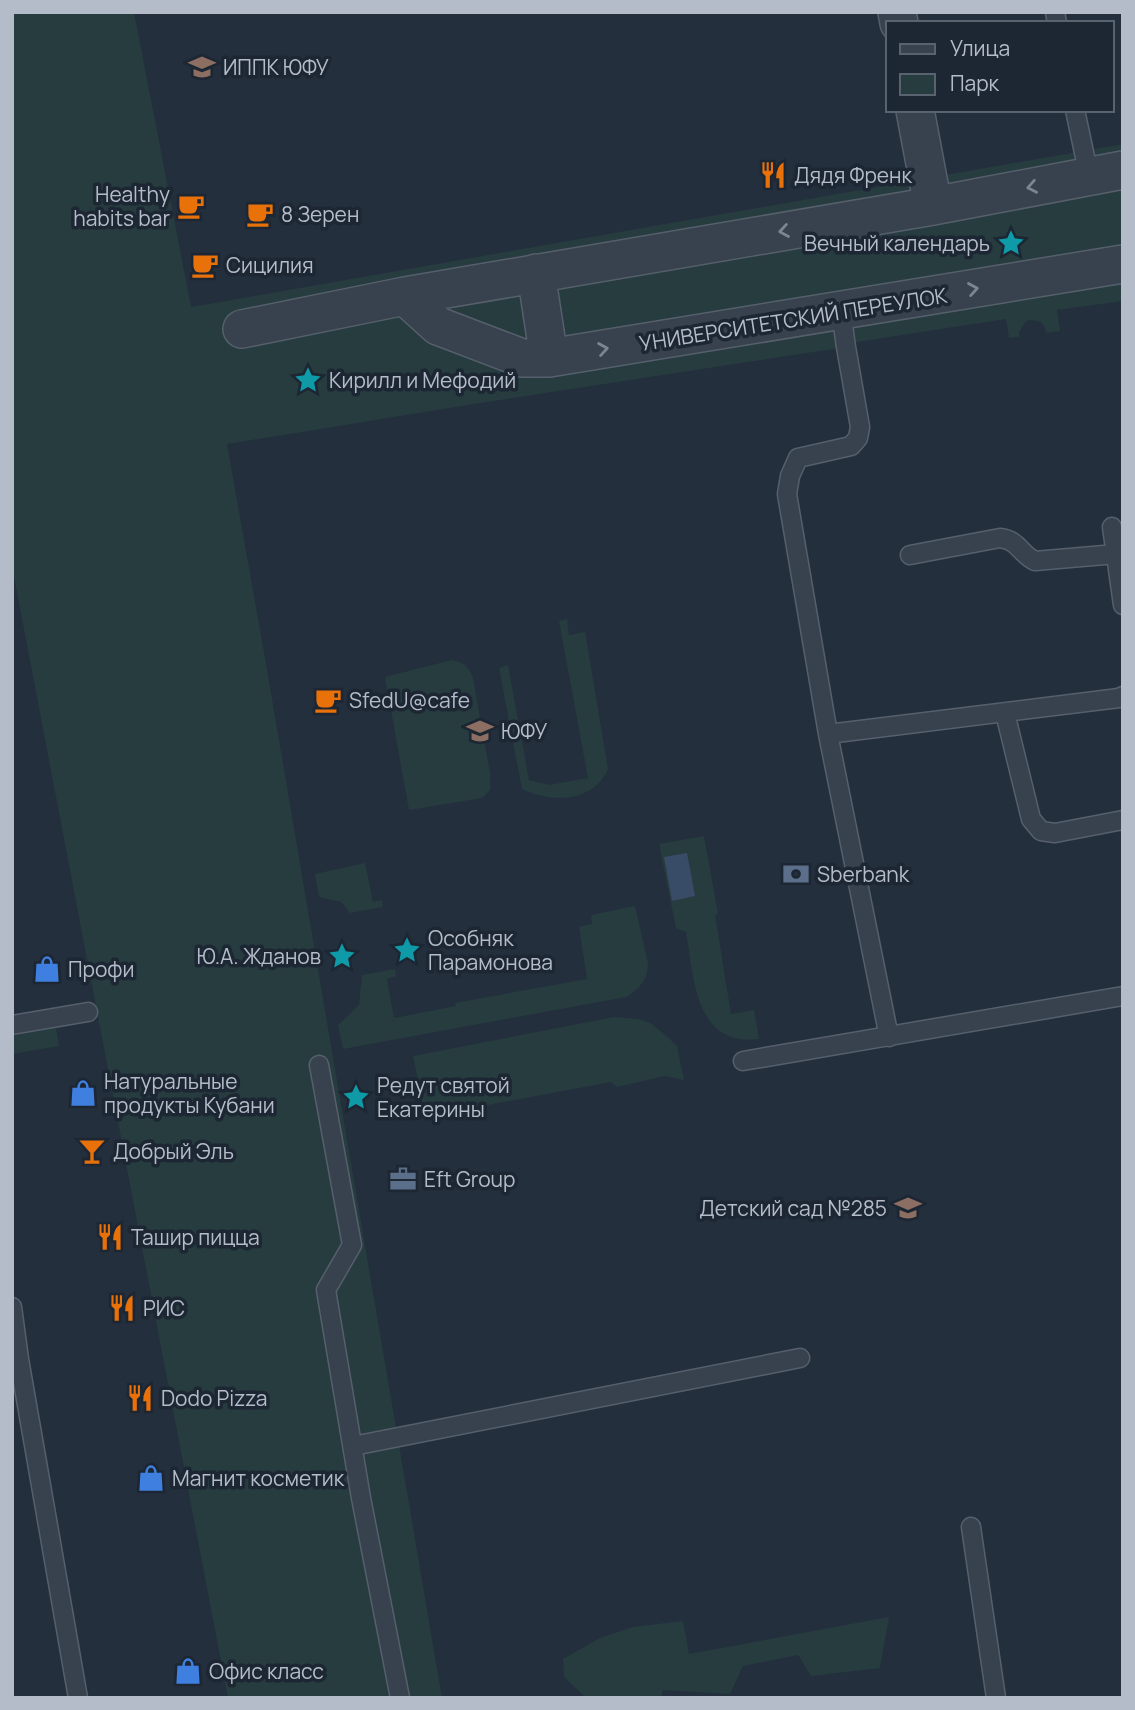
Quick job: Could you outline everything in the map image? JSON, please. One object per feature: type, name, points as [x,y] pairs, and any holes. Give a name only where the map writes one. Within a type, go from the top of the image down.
[{"type":"street","points":[[915,112],[933,206]]},
{"type":"street","points":[[242,329],[405,296],[933,206],[1106,173]]},
{"type":"street","name":"УНИВЕРСИТЕТСКИЙ ПЕРЕУЛОК","points":[[405,296],[438,326],[522,358],[549,358],[1123,264]]},
{"type":"street","points":[[536,273],[549,358]]},
{"type":"lane","points":[[1076,112],[1106,173]]},
{"type":"lane","points":[[841,312],[860,427],[859,438],[850,446],[797,458],[787,494],[828,734],[889,1037]]},
{"type":"lane","points":[[1112,527],[1123,605]]},
{"type":"lane","points":[[910,555],[1000,538],[1014,542],[1028,558],[1035,561],[1116,554]]},
{"type":"lane","points":[[828,734],[1119,698],[1123,695]]},
{"type":"lane","points":[[1005,713],[1031,819],[1041,831],[1055,833],[1123,820]]},
{"type":"lane","points":[[743,1062],[1123,996]]},
{"type":"lane","points":[[12,1025],[88,1012]]},
{"type":"lane","points":[[319,1065],[352,1245],[326,1290],[361,1498],[400,1698]]},
{"type":"lane","points":[[12,1307],[16,1358],[78,1698]]},
{"type":"lane","points":[[353,1446],[800,1358]]},
{"type":"lane","points":[[971,1527],[996,1698]]},
{"type":"green space","points":[[12,12],[134,12],[191,307],[1123,144],[1123,301],[1057,310],[1060,331],[1046,333],[1042,323],[1030,320],[1026,321],[1019,337],[1009,338],[1006,319],[857,342],[846,347],[227,444],[442,1698],[228,1698],[12,566]]},
{"type":"green space","points":[[567,619],[569,635],[585,632],[608,769],[601,780],[582,794],[546,797],[522,789],[499,668],[508,665],[529,780],[549,785],[588,778],[559,621]]},
{"type":"green space","points":[[452,660],[466,666],[473,678],[490,773],[490,790],[482,798],[409,810],[385,677]]},
{"type":"green space","points":[[704,836],[718,914],[715,915],[731,1014],[754,1010],[759,1039],[738,1039],[721,1032],[709,1021],[695,988],[686,932],[676,928],[659,844]]},
{"type":"green space","points":[[365,863],[373,902],[382,900],[383,907],[350,913],[341,902],[319,897],[315,874]]},
{"type":"green space","points":[[635,906],[648,969],[642,983],[626,997],[343,1049],[338,1025],[359,1005],[362,975],[395,969],[396,976],[387,979],[394,1018],[456,1006],[455,1003],[587,979],[579,927],[592,924],[591,915]]},
{"type":"green space","points":[[614,1017],[638,1019],[650,1023],[663,1033],[677,1046],[684,1080],[665,1076],[617,1087],[611,1082],[429,1116],[424,1110],[413,1056]]},
{"type":"green space","points":[[56,1028],[59,1046],[12,1054],[12,1036]]},
{"type":"green space","points":[[889,1617],[880,1668],[811,1676],[798,1655],[743,1666],[730,1694],[663,1690],[661,1698],[586,1698],[564,1677],[563,1659],[600,1638],[633,1627],[683,1621],[689,1654]]},
{"type":"water","points":[[687,853],[695,896],[672,901],[664,857]]},
{"type":"place","name":"ИППК ЮФУ","points":[[202,67]]},
{"type":"place","name":"Дядя Френк","points":[[773,175]]},
{"type":"place","name":"Healthy habits bar","points":[[191,206]]},
{"type":"place","name":"8 Зерен","points":[[260,214]]},
{"type":"place","name":"Вечный календарь","points":[[1011,243]]},
{"type":"place","name":"Сицилия","points":[[205,265]]},
{"type":"place","name":"Кирилл и Мефодий","points":[[308,380]]},
{"type":"place","name":"SfedU@cafe","points":[[328,700]]},
{"type":"place","name":"ЮФУ","points":[[480,731]]},
{"type":"place","name":"Sberbank","points":[[796,874]]},
{"type":"place","name":"Особняк Парамонова","points":[[407,950]]},
{"type":"place","name":"Ю.А. Жданов","points":[[342,956]]},
{"type":"place","name":"Профи","points":[[47,969]]},
{"type":"place","name":"Натуральные продукты Кубани","points":[[83,1093]]},
{"type":"place","name":"Редут святой Екатерины","points":[[356,1097]]},
{"type":"place","name":"Добрый Эль","points":[[92,1151]]},
{"type":"place","name":"Eft Group","points":[[403,1179]]},
{"type":"place","name":"Детский сад №285","points":[[908,1208]]},
{"type":"place","name":"Ташир пицца","points":[[110,1237]]},
{"type":"place","name":"РИС","points":[[122,1308]]},
{"type":"place","name":"Dodo Pizza","points":[[140,1398]]},
{"type":"place","name":"Магнит косметик","points":[[151,1478]]},
{"type":"place","name":"Офис класс","points":[[188,1671]]}]
